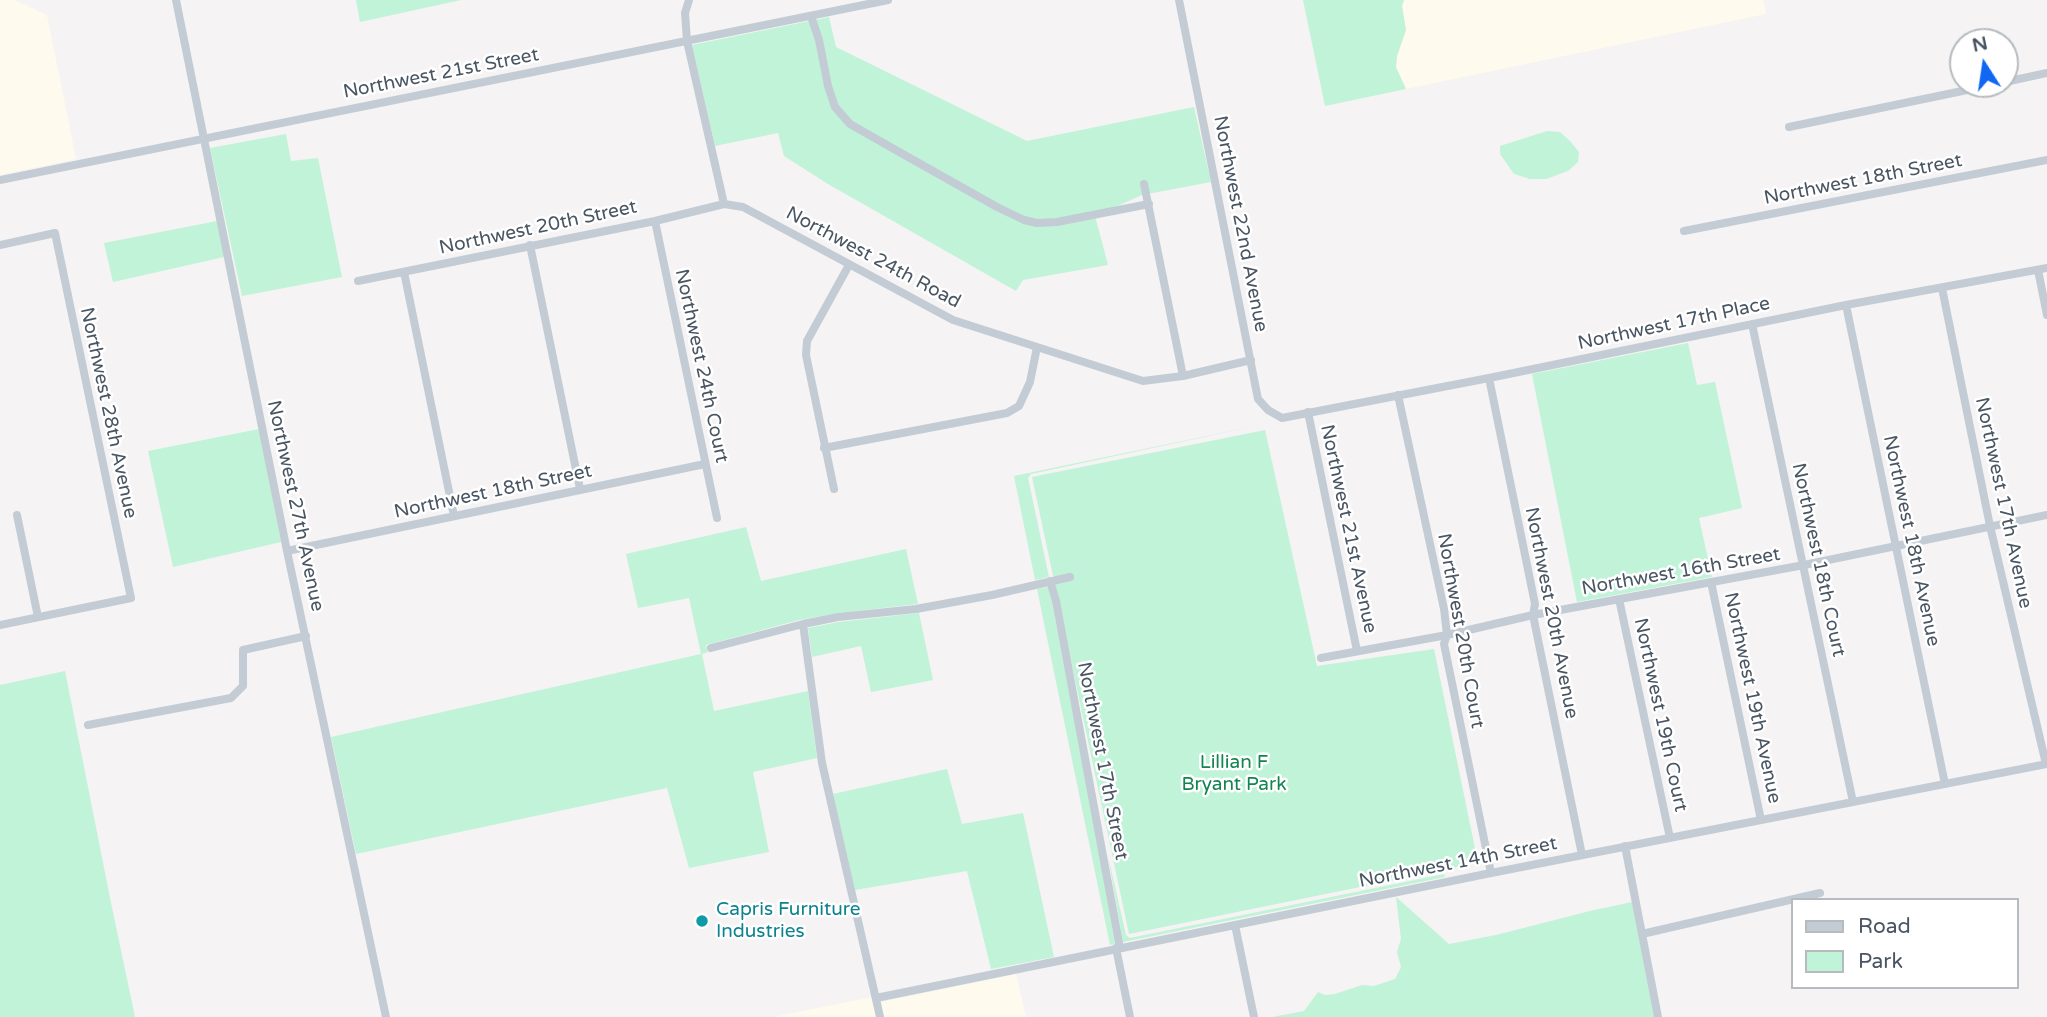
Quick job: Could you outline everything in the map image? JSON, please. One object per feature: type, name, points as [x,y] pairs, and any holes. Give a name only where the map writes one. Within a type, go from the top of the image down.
[{"type":"street","name":"Northwest 27th Avenue","points":[[176,0],[287,551],[386,1017]]},
{"type":"street","points":[[689,0],[685,13],[687,41],[724,204]]},
{"type":"street","name":"Northwest 21st Street","points":[[0,180],[888,0]]},
{"type":"street","name":"Northwest 22nd Avenue","points":[[1179,0],[1258,399],[1268,410],[1282,418],[1308,412]]},
{"type":"street","points":[[811,16],[835,107],[850,124],[1005,211],[1037,223],[1057,222],[1149,204]]},
{"type":"street","points":[[2019,79],[2047,73]]},
{"type":"street","points":[[1789,127],[1949,94]]},
{"type":"street","name":"Northwest 18th Street","points":[[1684,231],[2047,160]]},
{"type":"street","points":[[1144,184],[1183,376]]},
{"type":"street","name":"Northwest 24th Road","points":[[724,204],[743,206],[953,320],[1143,381],[1183,376],[1251,360]]},
{"type":"street","name":"Northwest 20th Street","points":[[358,281],[655,221],[724,204]]},
{"type":"street","name":"Northwest 24th Court","points":[[655,221],[717,518]]},
{"type":"street","name":"Northwest 28th Avenue","points":[[0,244],[55,233],[131,598],[38,617]]},
{"type":"street","points":[[530,245],[580,489]]},
{"type":"street","points":[[834,489],[806,355],[807,341],[849,265]]},
{"type":"street","points":[[2042,269],[2047,315]]},
{"type":"street","name":"Northwest 17th Place","points":[[1308,412],[1846,305],[2042,269]]},
{"type":"street","points":[[404,272],[454,516]]},
{"type":"street","name":"Northwest 17th Avenue","points":[[1942,288],[1990,526],[2046,764]]},
{"type":"street","name":"Northwest 18th Avenue","points":[[1846,305],[1945,784]]},
{"type":"street","name":"Northwest 18th Court","points":[[1752,324],[1853,802]]},
{"type":"street","points":[[824,448],[1007,412],[1018,406],[1030,382],[1037,347]]},
{"type":"street","name":"Northwest 20th Avenue","points":[[1489,378],[1582,855]]},
{"type":"street","name":"Northwest 20th Court","points":[[1398,395],[1444,609],[1447,635],[1444,644],[1491,873]]},
{"type":"street","name":"Northwest 21st Avenue","points":[[1308,412],[1357,651]]},
{"type":"street","name":"Northwest 18th Street","points":[[287,551],[705,464]]},
{"type":"street","points":[[0,625],[38,617],[17,515]]},
{"type":"street","name":"Northwest 16th Street","points":[[1321,658],[2047,515]]},
{"type":"street","points":[[711,648],[838,617],[916,609],[1070,577]]},
{"type":"street","name":"Northwest 17th Street","points":[[1050,581],[1056,601],[1130,1017]]},
{"type":"street","name":"Northwest 19th Avenue","points":[[1711,582],[1761,820]]},
{"type":"street","name":"Northwest 19th Court","points":[[1619,599],[1670,838]]},
{"type":"street","points":[[803,624],[822,763],[880,1017]]},
{"type":"street","points":[[88,725],[231,698],[243,686],[243,650],[306,636]]},
{"type":"street","name":"Northwest 14th Street","points":[[876,998],[1625,846],[2046,764]]},
{"type":"street","points":[[1625,846],[1658,1017]]},
{"type":"street","points":[[1798,898],[1820,893]]},
{"type":"street","points":[[1642,934],[1792,899]]},
{"type":"street","points":[[1235,925],[1254,1017]]},
{"type":"shaded area","points":[[0,0],[15,0],[47,15],[76,159],[0,175]]},
{"type":"shaded area","points":[[1404,0],[1763,0],[1766,14],[1406,89],[1396,68],[1406,30],[1402,6]]},
{"type":"shaded area","points":[[1016,974],[1026,1017],[884,1017],[881,1002]]},
{"type":"shaded area","points":[[872,997],[876,1017],[773,1017]]},
{"type":"green space","points":[[356,0],[461,0],[360,22]]},
{"type":"green space","points":[[1303,0],[1404,0],[1402,6],[1406,30],[1396,67],[1406,89],[1325,106]]},
{"type":"green space","points":[[829,17],[836,47],[1027,141],[1194,107],[1211,182],[1142,195],[1095,216],[1108,265],[1023,280],[1016,291],[784,156],[778,133],[715,146],[692,45]]},
{"type":"green space","points":[[1547,131],[1560,132],[1570,141],[1579,152],[1578,162],[1568,171],[1546,179],[1530,179],[1514,174],[1500,154],[1500,146]]},
{"type":"green space","points":[[286,134],[291,161],[318,158],[342,277],[242,296],[210,148]]},
{"type":"green space","points":[[217,221],[224,257],[113,282],[104,243]]},
{"type":"green space","points":[[1688,343],[1697,385],[1715,382],[1742,508],[1699,518],[1712,577],[1577,602],[1532,374]]},
{"type":"green space","points":[[1260,425],[1031,474],[1028,478],[1049,577],[1035,580],[1014,476]]},
{"type":"green space","points":[[259,429],[281,542],[173,567],[148,451]]},
{"type":"green space","name":"Lillian F Bryant Park","points":[[1265,430],[1317,666],[1434,649],[1478,863],[1129,934],[1032,477]]},
{"type":"green space","points":[[746,527],[761,581],[906,549],[918,604],[799,620],[706,645],[708,652],[702,654],[714,711],[808,691],[817,758],[753,772],[769,852],[689,868],[667,788],[356,854],[331,737],[701,654],[689,598],[638,608],[626,554]]},
{"type":"green space","points":[[1048,587],[1105,883],[1115,944],[1110,945],[1037,589]]},
{"type":"green space","points":[[919,613],[933,680],[871,692],[861,646],[812,657],[808,628]]},
{"type":"green space","points":[[65,671],[135,1017],[0,1017],[0,685]]},
{"type":"green space","points":[[947,769],[962,824],[1023,813],[1054,957],[991,969],[967,871],[855,890],[833,794]]},
{"type":"green space","points":[[1108,856],[1126,935],[1130,938],[1444,874],[1445,877],[1123,942]]},
{"type":"green space","points":[[1396,897],[1449,944],[1632,902],[1654,1017],[1272,1017],[1304,1011],[1318,992],[1325,995],[1335,994],[1362,985],[1374,986],[1395,979],[1401,967],[1397,952],[1401,939]]},
{"type":"place","name":"Capris Furniture Industries","points":[[702,921]]}]
